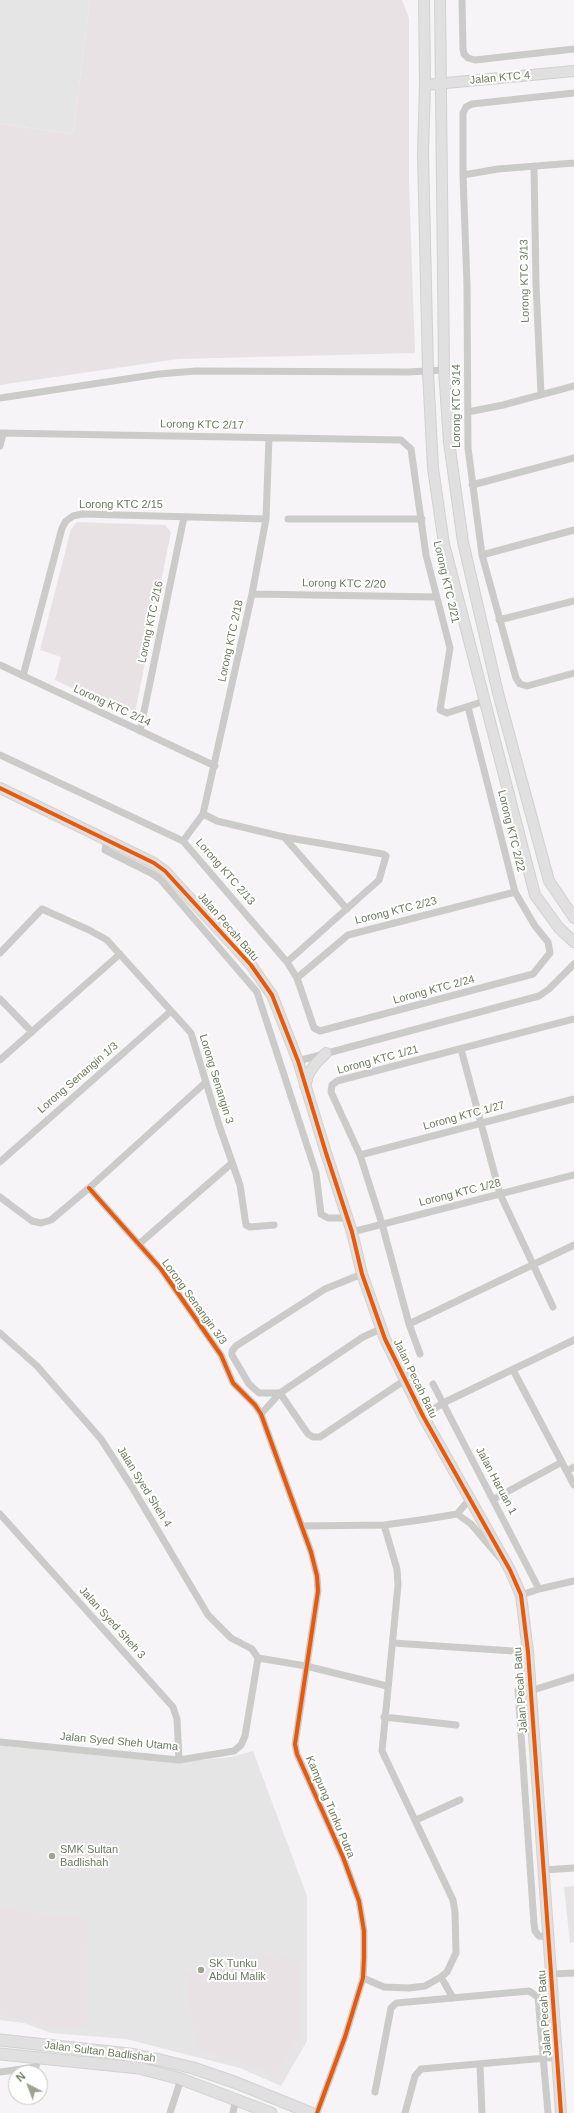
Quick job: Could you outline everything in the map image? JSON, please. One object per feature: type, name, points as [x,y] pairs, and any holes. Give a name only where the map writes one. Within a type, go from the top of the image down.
[{"type":"main road","name":"Jalan Sultan Badlishah","points":[[0,2040],[129,2054],[160,2060],[193,2068],[234,2082],[311,2113]]},
{"type":"main road","name":"Jalan Sultan Badlishah","points":[[0,2054],[139,2068],[181,2079],[236,2098],[271,2113]]},
{"type":"street","points":[[424,0],[426,85],[423,152],[428,372],[433,468],[444,544],[535,895],[559,928],[574,942]]},
{"type":"street","points":[[440,0],[444,370],[449,442],[463,542],[498,693],[549,881],[574,918]]},
{"type":"street","points":[[462,0],[464,54],[475,60],[574,49]]},
{"type":"street","name":"Jalan KTC 4","points":[[426,85],[574,71]]},
{"type":"street","name":"Lorong KTC 3/14","points":[[574,93],[472,104],[466,107],[463,114],[463,175],[467,285],[468,448],[482,555],[516,678],[520,684],[527,686],[574,673]]},
{"type":"street","points":[[463,175],[534,166],[574,163]]},
{"type":"street","name":"Lorong KTC 3/13","points":[[534,166],[536,292],[542,394]]},
{"type":"street","points":[[0,398],[159,374],[196,370],[428,372],[444,370]]},
{"type":"street","points":[[468,412],[574,386]]},
{"type":"street","points":[[0,446],[2,434]]},
{"type":"street","name":"Lorong KTC 2/17","points":[[2,434],[401,440]]},
{"type":"street","name":"Lorong KTC 2/18","points":[[183,841],[203,814],[215,766],[252,594],[266,519],[270,438]]},
{"type":"street","name":"Lorong KTC 2/21","points":[[401,440],[411,449],[426,555],[450,648],[440,710],[447,713],[468,707]]},
{"type":"street","points":[[472,485],[574,458]]},
{"type":"street","name":"Lorong KTC 2/15","points":[[23,676],[66,521],[73,516],[82,514],[266,519]]},
{"type":"street","name":"Lorong KTC 2/16","points":[[140,731],[184,517]]},
{"type":"street","points":[[288,519],[422,519]]},
{"type":"street","points":[[482,555],[574,530]]},
{"type":"street","name":"Lorong KTC 2/20","points":[[252,594],[436,597]]},
{"type":"street","points":[[499,620],[574,601]]},
{"type":"street","name":"Lorong KTC 2/14","points":[[0,665],[215,766]]},
{"type":"street","points":[[468,707],[485,702]]},
{"type":"street","name":"Lorong KTC 2/22","points":[[468,707],[515,892],[536,926],[548,942],[550,953]]},
{"type":"street","name":"Lorong KTC 2/13","points":[[0,755],[183,841],[287,962],[296,978],[314,1028]]},
{"type":"street","name":"Jalan Pecah Batu","points":[[0,788],[107,841],[154,862],[165,871],[251,965],[272,995],[298,1061],[348,1218],[362,1274],[381,1329],[404,1380],[423,1416],[469,1500],[510,1570],[522,1595],[528,1652],[561,2113]]},
{"type":"street","points":[[203,814],[217,821],[284,837],[383,854],[386,856],[379,880],[287,962]]},
{"type":"street","points":[[284,837],[347,909]]},
{"type":"street","points":[[107,841],[105,850],[160,879],[257,992],[316,1173],[321,1214],[328,1218],[348,1218]]},
{"type":"street","name":"Lorong KTC 2/23","points":[[296,978],[348,935],[515,892]]},
{"type":"street","name":"Lorong Senangin 3","points":[[0,953],[42,909],[107,940],[191,1033],[240,1185],[246,1225],[274,1225]]},
{"type":"street","name":"Lorong KTC 2/24","points":[[314,1028],[320,1031],[533,974],[550,953]]},
{"type":"street","points":[[0,1060],[120,954]]},
{"type":"street","points":[[298,1061],[539,996],[549,989],[574,964]]},
{"type":"street","points":[[0,999],[32,1032]]},
{"type":"street","name":"Lorong Senangin 1/3","points":[[0,1162],[171,1011]]},
{"type":"street","name":"Lorong KTC 1/21","points":[[420,1354],[409,1324],[382,1224],[360,1155],[331,1092],[332,1085],[337,1081],[574,1019]]},
{"type":"street","points":[[461,1049],[500,1194],[553,1307]]},
{"type":"street","points":[[305,1086],[309,1073],[316,1062],[326,1053]]},
{"type":"street","points":[[0,1197],[32,1222],[42,1223],[51,1220],[89,1188],[206,1082]]},
{"type":"street","name":"Lorong KTC 1/27","points":[[360,1155],[574,1099]]},
{"type":"street","points":[[139,1244],[232,1163]]},
{"type":"street","name":"Lorong KTC 1/28","points":[[352,1232],[574,1175]]},
{"type":"street","name":"Lorong Senangin 3/3","points":[[89,1188],[161,1269],[221,1355],[233,1383],[255,1405],[261,1414],[302,1526]]},
{"type":"street","points":[[409,1324],[574,1245]]},
{"type":"street","points":[[280,1393],[259,1393],[249,1384],[232,1355],[232,1351],[325,1289],[362,1274]]},
{"type":"street","points":[[261,1414],[280,1393],[363,1337],[381,1329]]},
{"type":"street","name":"Jalan Syed Sheh 4","points":[[0,1333],[37,1366],[101,1439],[132,1487],[208,1615],[231,1638],[252,1649],[258,1658]]},
{"type":"street","points":[[423,1416],[443,1403],[574,1340]]},
{"type":"street","points":[[513,1370],[574,1485]]},
{"type":"street","name":"Jalan Pecah Batu","points":[[280,1393],[308,1434],[313,1437],[320,1437],[404,1380]]},
{"type":"street","name":"Jalan Haruan 1","points":[[433,1384],[494,1499],[539,1589]]},
{"type":"street","points":[[494,1499],[562,1462]]},
{"type":"street","points":[[567,1471],[574,1467]]},
{"type":"street","points":[[302,1526],[384,1525],[457,1514],[469,1500]]},
{"type":"street","name":"Jalan Syed Sheh 3","points":[[0,1514],[173,1707],[177,1719],[179,1760]]},
{"type":"street","points":[[457,1514],[471,1524],[510,1570]]},
{"type":"street","points":[[363,1978],[384,1987],[409,1988],[425,1986],[441,1978],[447,1972],[456,1953],[455,1912],[453,1900],[382,1751],[398,1578],[397,1569],[384,1525]]},
{"type":"street","name":"Kampung Tunku Putra","points":[[302,1526],[315,1570],[318,1591],[295,1744],[359,1901],[364,1930],[363,1978],[345,2037],[317,2113]]},
{"type":"street","points":[[522,1595],[539,1589],[574,1581]]},
{"type":"street","points":[[393,1643],[528,1652]]},
{"type":"street","points":[[258,1658],[306,1666],[387,1686]]},
{"type":"street","name":"Jalan Syed Sheh Utama","points":[[0,1742],[179,1760],[234,1751],[241,1745],[245,1736],[258,1658]]},
{"type":"street","points":[[549,1937],[539,1936],[535,1931],[534,1924],[518,1690],[574,1677]]},
{"type":"street","points":[[384,1717],[456,1725]]},
{"type":"street","points":[[416,1820],[460,1800]]},
{"type":"street","points":[[543,1870],[574,1868]]},
{"type":"street","points":[[552,1974],[574,1973]]},
{"type":"street","points":[[441,1978],[453,1998]]},
{"type":"street","points":[[375,2092],[391,2008],[397,2003],[529,1991],[538,1996],[548,2113]]},
{"type":"street","points":[[405,2113],[415,2076],[421,2069],[480,2065],[557,2057]]},
{"type":"street","points":[[0,2072],[36,2067],[38,2059]]},
{"type":"street","points":[[480,2065],[482,2113]]},
{"type":"street","points":[[170,2113],[181,2079]]},
{"type":"street","points":[[233,2113],[236,2098]]},
{"type":"shaded area","points":[[0,0],[90,0],[73,134],[0,124]]},
{"type":"shaded area","points":[[90,0],[402,0],[409,18],[409,182],[415,353],[178,359],[0,385],[0,124],[73,134]]},
{"type":"shaded area","points":[[77,522],[165,525],[171,532],[135,713],[127,714],[55,680],[61,657],[40,650],[71,529]]},
{"type":"shaded area","name":"SK Tunku Abdul Malik","points":[[0,1743],[181,1762],[231,1757],[253,1751],[307,1896],[307,2041],[281,2086],[240,2068],[126,2039],[51,2033],[24,2023],[0,2020]]},
{"type":"shaded area","points":[[574,1886],[574,1942],[570,1943],[564,1887]]},
{"type":"shaded area","points":[[0,1908],[88,1919],[87,2027],[51,2028],[0,2014]]},
{"type":"shaded area","points":[[273,1952],[300,1964],[299,2035],[276,2075],[195,2048],[186,1973]]},
{"type":"cycle path","points":[[0,788],[154,863],[165,871],[251,965],[272,995],[298,1061],[352,1232],[362,1274],[385,1339],[423,1416],[510,1570],[521,1595],[528,1652],[561,2113]]},
{"type":"cycle path","points":[[89,1188],[161,1269],[221,1355],[233,1383],[255,1405],[261,1414],[311,1552],[317,1576],[318,1591],[295,1744],[297,1754],[343,1857],[359,1901],[364,1931],[363,1978],[345,2037],[317,2113]]},
{"type":"place","name":"SMK Sultan Badlishah","points":[[52,1856]]},
{"type":"place","name":"SK Tunku Abdul Malik","points":[[201,1970]]}]
